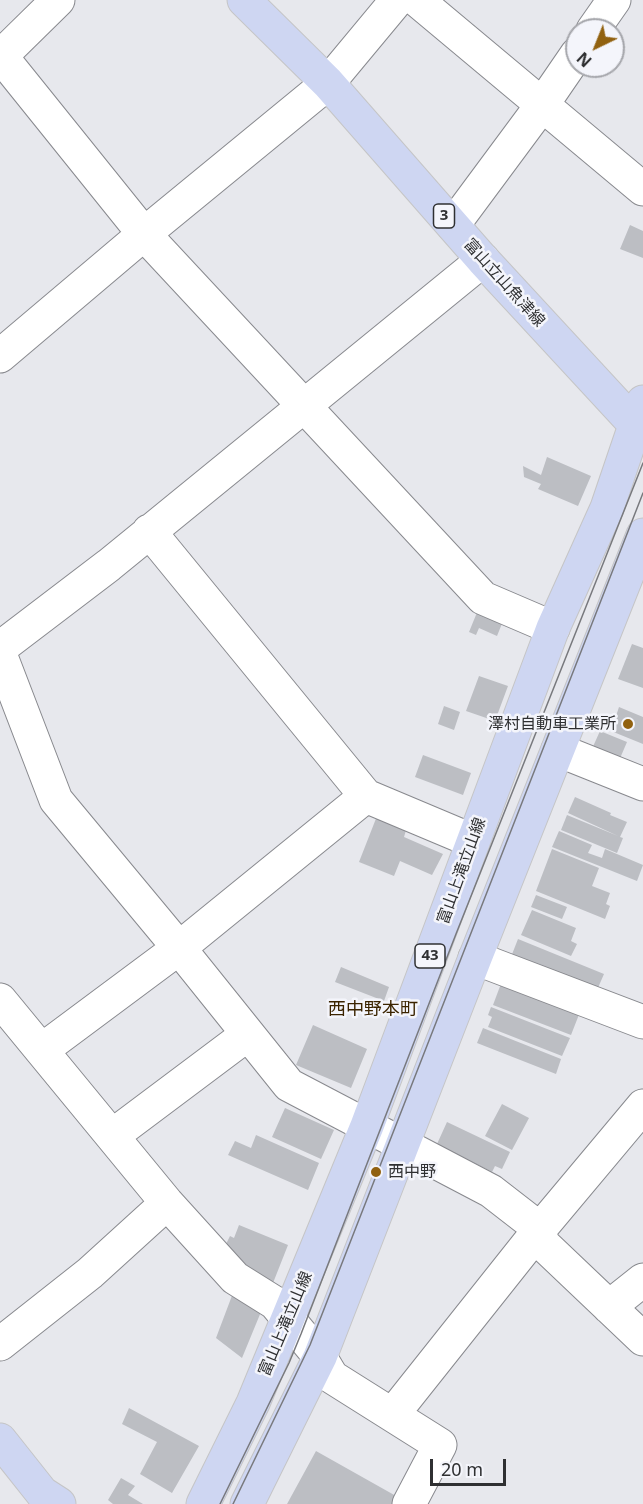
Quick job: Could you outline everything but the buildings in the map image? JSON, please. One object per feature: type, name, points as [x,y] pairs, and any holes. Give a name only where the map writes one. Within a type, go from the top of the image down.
[{"type":"main road","name":"富山立山魚津線","points":[[244,0],[328,83],[483,260],[640,420]]},
{"type":"main road","name":"富山上滝立山線","points":[[203,1504],[253,1403],[367,1126],[553,628],[607,508],[640,420]]},
{"type":"main road","name":"43","points":[[247,1504],[320,1357],[643,535]]},
{"type":"main road","points":[[0,1440],[42,1493],[59,1504]]},
{"type":"street","points":[[58,0],[0,56],[144,234],[483,598],[553,628]]},
{"type":"street","points":[[0,356],[328,83],[397,0]]},
{"type":"street","points":[[417,0],[643,189]]},
{"type":"street","points":[[601,18],[614,0]]},
{"type":"street","points":[[453,225],[565,71]]},
{"type":"street","points":[[0,648],[149,531],[483,260]]},
{"type":"street","points":[[149,531],[366,796],[473,842]]},
{"type":"street","points":[[0,654],[56,800],[289,1085],[491,1191],[540,1229],[542,1243],[643,1339]]},
{"type":"street","points":[[558,750],[643,784]]},
{"type":"street","points":[[42,1050],[179,948],[366,796]]},
{"type":"street","points":[[475,958],[643,1022]]},
{"type":"street","points":[[0,999],[167,1203],[235,1278],[275,1303],[320,1357],[332,1377],[440,1445],[418,1500]]},
{"type":"street","points":[[112,1136],[248,1034]]},
{"type":"street","points":[[393,1414],[540,1229],[643,1106]]},
{"type":"street","points":[[0,1344],[90,1273],[167,1203]]},
{"type":"street","points":[[609,1307],[643,1280]]},
{"type":"tram line","points":[[220,1504],[301,1334],[456,934],[643,463]]},
{"type":"tram line","points":[[233,1504],[310,1345],[643,493]]},
{"type":"place","name":"澤村自動車工業所","points":[[628,724]]},
{"type":"place","name":"西中野","points":[[376,1172]]},
{"type":"district","name":"西中野本町","points":[[373,1010]]}]
